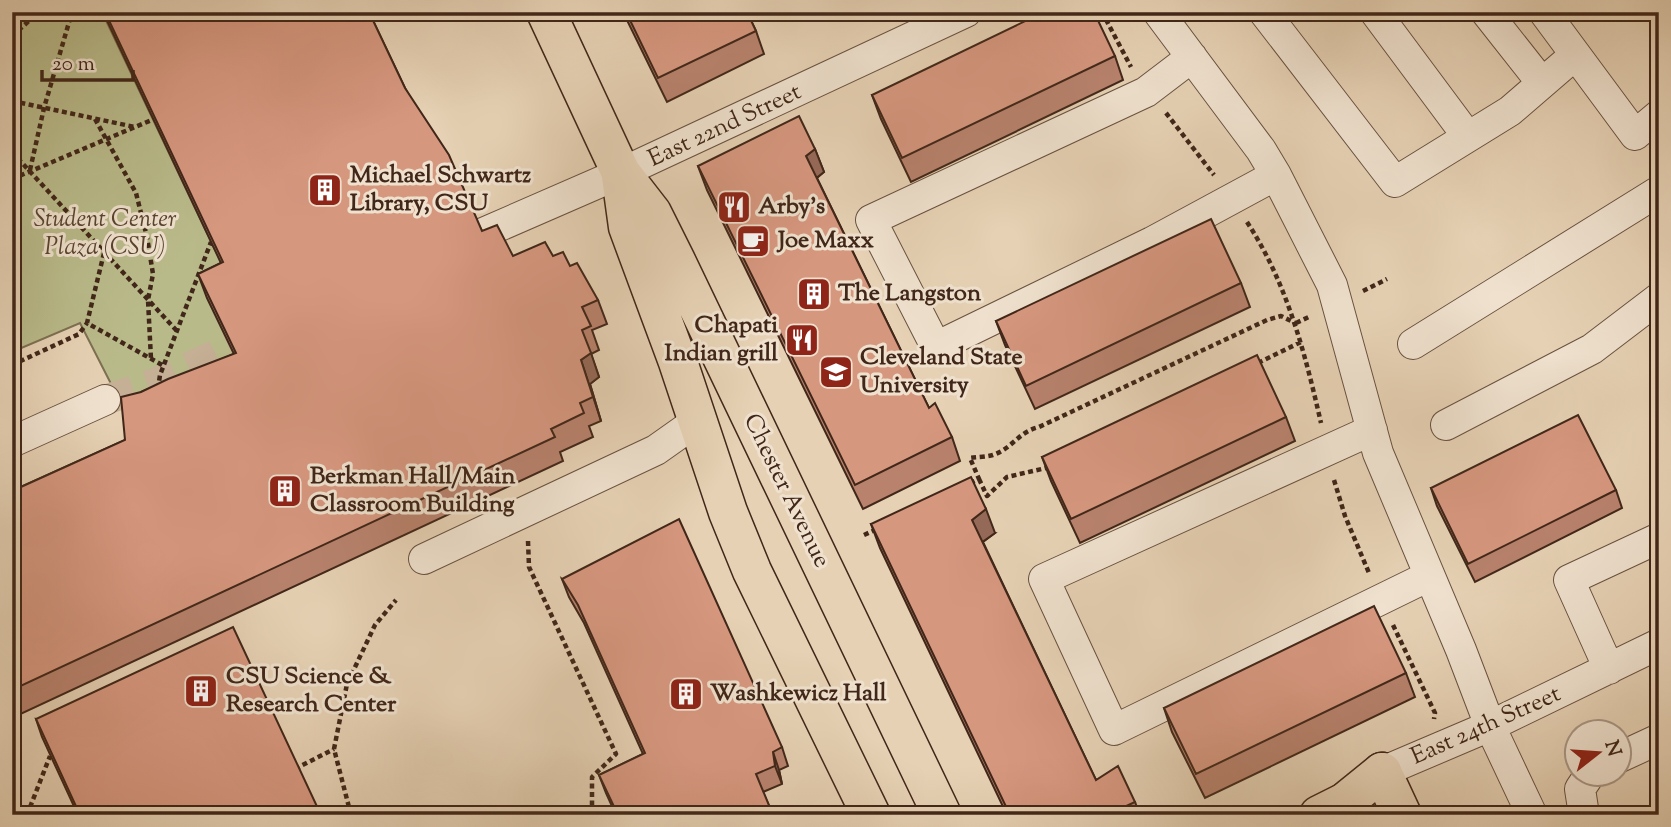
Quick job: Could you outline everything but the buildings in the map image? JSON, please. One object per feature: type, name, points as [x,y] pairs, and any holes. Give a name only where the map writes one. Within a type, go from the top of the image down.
[{"type":"main road","name":"Chester Avenue","points":[[546,12],[621,173],[652,213],[676,261],[942,815]]},
{"type":"main road","name":"Chester Avenue","points":[[621,173],[628,228],[751,571],[871,815]]},
{"type":"main road","name":"East 24th Street","points":[[1338,811],[1382,772]]},
{"type":"main road","points":[[1382,772],[1402,815]]},
{"type":"street","name":"East 22nd Street","points":[[481,234],[621,173],[966,12]]},
{"type":"street","points":[[1158,12],[1261,150],[1332,285],[1378,453],[1490,726],[1532,815]]},
{"type":"street","points":[[1264,12],[1395,182],[1510,111],[1575,54]]},
{"type":"street","points":[[1375,12],[1468,137]]},
{"type":"street","points":[[1486,12],[1542,83]]},
{"type":"street","points":[[1544,12],[1635,135],[1659,115]]},
{"type":"street","points":[[1192,57],[1149,90],[871,220],[936,347],[1152,242],[1276,175]]},
{"type":"street","points":[[1413,344],[1659,191]]},
{"type":"street","points":[[1446,425],[1592,349],[1659,298]]},
{"type":"street","points":[[12,442],[105,400]]},
{"type":"street","points":[[424,559],[656,450],[697,421]]},
{"type":"street","points":[[1372,430],[1044,579],[1114,730],[1429,576]]},
{"type":"street","points":[[1609,669],[1569,580],[1659,538]]},
{"type":"street","name":"East 24th Street","points":[[1382,772],[1490,726],[1659,645]]},
{"type":"street","points":[[1632,752],[1659,739]]},
{"type":"street","points":[[1581,788],[1584,815]]},
{"type":"path","points":[[12,36],[39,12]]},
{"type":"path","points":[[30,171],[44,108],[72,12]]},
{"type":"path","points":[[1102,12],[1121,50],[1232,199],[1266,254],[1296,323],[1345,516],[1370,576],[1435,713],[1433,720]]},
{"type":"path","points":[[12,101],[136,127]]},
{"type":"path","points":[[95,118],[136,192],[145,226],[153,274],[148,300],[151,359]]},
{"type":"path","points":[[12,179],[153,119]]},
{"type":"path","points":[[12,152],[177,331]]},
{"type":"path","points":[[157,390],[211,242]]},
{"type":"path","points":[[12,365],[79,334],[87,323],[104,252]]},
{"type":"path","points":[[1055,459],[1046,468],[1007,477],[987,496],[970,458],[993,455],[1012,444],[1027,430],[1039,427],[1267,320],[1281,316],[1296,323]]},
{"type":"path","points":[[87,323],[164,366]]},
{"type":"path","points":[[1252,365],[1301,342]]},
{"type":"path","points":[[968,484],[979,479]]},
{"type":"path","points":[[864,535],[887,524]]},
{"type":"path","points":[[527,537],[529,567],[615,754],[592,777],[592,815]]},
{"type":"path","points":[[351,815],[334,749],[347,684],[374,625],[397,600]]},
{"type":"path","points":[[294,770],[334,749]]},
{"type":"path","points":[[27,815],[50,756]]},
{"type":"green space","name":"Student Center Plaza (CSU)","points":[[12,12],[102,12],[232,286],[244,377],[130,421],[80,323],[12,352]]},
{"type":"tunnel","points":[[105,400],[158,382],[267,330]]},
{"type":"place","name":"Michael Schwartz Library, CSU","points":[[325,190]]},
{"type":"place","name":"Arby's","points":[[734,207]]},
{"type":"place","name":"Joe Maxx","points":[[753,241]]},
{"type":"place","name":"The Langston","points":[[814,294]]},
{"type":"place","name":"Chapati Indian grill","points":[[802,340]]},
{"type":"place","name":"Cleveland State University","points":[[836,372]]},
{"type":"place","name":"Berkman Hall/Main Classroom Building","points":[[285,491]]},
{"type":"place","name":"CSU Science & Research Center","points":[[201,691]]},
{"type":"place","name":"Washkewicz Hall","points":[[686,694]]}]
